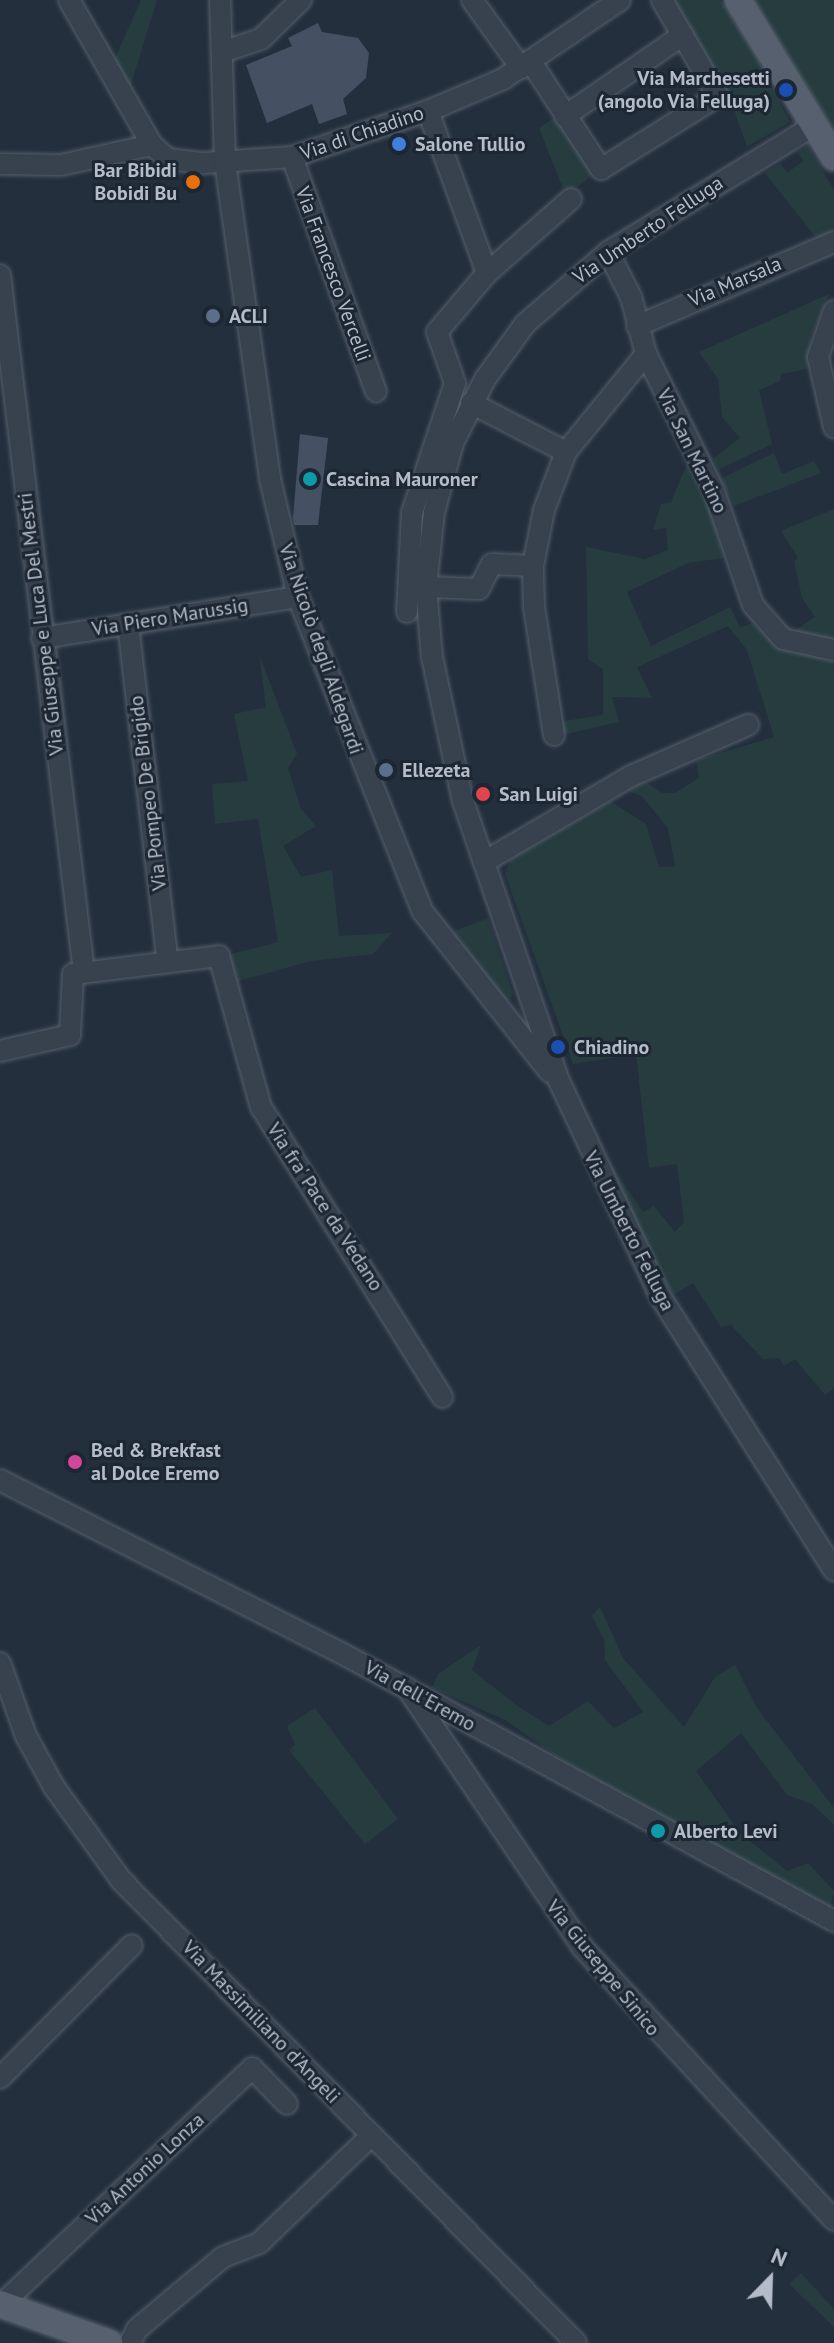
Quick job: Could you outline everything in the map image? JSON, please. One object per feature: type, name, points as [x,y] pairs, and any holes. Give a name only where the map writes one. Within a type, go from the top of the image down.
[{"type":"main road","points":[[738,0],[834,157]]},
{"type":"main road","points":[[1,2304],[109,2343]]},
{"type":"street","points":[[0,164],[61,165],[152,145],[69,0]]},
{"type":"street","name":"Via Nicolò degli Aldegardi","points":[[220,0],[225,162],[270,479],[298,597],[423,912],[490,1003],[559,1081]]},
{"type":"street","points":[[222,52],[261,39],[301,0]]},
{"type":"street","points":[[472,0],[565,116],[601,169],[718,96],[662,0]]},
{"type":"street","name":"Via di Chiadino","points":[[152,145],[180,163],[292,157],[428,111],[526,65],[620,0]]},
{"type":"street","points":[[565,116],[683,35]]},
{"type":"street","points":[[428,111],[487,273]]},
{"type":"street","name":"Via Umberto Felluga","points":[[815,125],[608,252],[525,324],[471,403],[434,512],[426,587],[444,723],[484,862],[559,1081],[660,1296],[834,1570]]},
{"type":"street","name":"Via Francesco Vercelli","points":[[292,157],[376,391]]},
{"type":"street","points":[[407,612],[412,513],[455,383],[436,335],[487,273],[571,199]]},
{"type":"street","name":"Via Marsala","points":[[637,326],[834,242]]},
{"type":"street","name":"Via San Martino","points":[[608,252],[622,275],[646,354],[714,491],[744,585],[762,621],[783,639],[834,650]]},
{"type":"street","name":"Via Giuseppe e Luca Del Mestri","points":[[0,275],[84,972]]},
{"type":"street","points":[[834,311],[818,357],[834,427]]},
{"type":"street","points":[[554,735],[537,647],[533,566],[544,510],[566,452],[646,354]]},
{"type":"street","points":[[471,403],[566,452]]},
{"type":"street","points":[[426,587],[479,589],[492,564],[533,566]]},
{"type":"street","name":"Via Piero Marussig","points":[[42,638],[298,597]]},
{"type":"street","name":"Via Pompeo De Brigido","points":[[128,624],[168,962]]},
{"type":"street","points":[[484,862],[631,776],[748,725]]},
{"type":"street","name":"Via fra' Pace da Vedano","points":[[84,972],[219,956],[261,1107],[442,1397]]},
{"type":"street","points":[[0,1051],[70,1035],[69,978],[84,972]]},
{"type":"street","name":"Via dell'Eremo","points":[[0,1480],[407,1688],[834,1921]]},
{"type":"street","name":"Via Massimiliano d'Angeli","points":[[0,1663],[26,1736],[85,1835],[121,1880],[576,2343]]},
{"type":"street","name":"Via Giuseppe Sinico","points":[[407,1688],[583,1948],[834,2220]]},
{"type":"street","points":[[0,2078],[132,1945]]},
{"type":"street","name":"Via Antonio Lonza","points":[[1,2304],[252,2068],[287,2104]]},
{"type":"street","points":[[130,2343],[137,2329],[223,2257],[259,2243],[372,2135]]},
{"type":"green space","points":[[141,0],[157,0],[128,94],[113,63]]},
{"type":"green space","points":[[671,0],[720,0],[738,21],[790,122],[747,147],[731,101]]},
{"type":"green space","points":[[752,0],[834,0],[834,131],[777,37]]},
{"type":"green space","points":[[557,116],[596,172],[566,196],[539,128]]},
{"type":"green space","points":[[808,145],[834,190],[834,233],[817,239],[765,173],[780,163],[787,173],[803,161],[797,152]]},
{"type":"green space","points":[[829,294],[811,337],[807,369],[781,374],[780,381],[759,390],[772,444],[718,470],[713,459],[740,438],[722,417],[718,379],[699,352]]},
{"type":"green space","points":[[774,453],[782,474],[814,461],[821,473],[734,506],[722,478]]},
{"type":"green space","points":[[687,464],[714,516],[723,558],[688,563],[627,592],[651,646],[730,607],[740,627],[753,623],[774,644],[834,662],[834,1388],[825,1395],[795,1359],[784,1366],[779,1358],[763,1359],[731,1325],[721,1327],[693,1283],[673,1295],[607,1169],[612,1166],[643,1212],[654,1206],[675,1232],[684,1222],[677,1164],[649,1168],[636,1054],[573,1064],[505,874],[511,858],[610,801],[646,824],[659,867],[675,866],[668,828],[642,796],[623,789],[644,781],[662,793],[675,793],[699,778],[696,760],[774,737],[747,650],[728,626],[637,667],[652,698],[612,697],[619,722],[561,735],[558,722],[603,715],[603,669],[588,659],[586,547],[645,559],[668,550],[666,528],[653,530],[661,504],[671,502]]},
{"type":"green space","points":[[834,509],[834,639],[790,634],[815,617],[802,598],[794,561],[798,558],[781,531]]},
{"type":"green space","points":[[259,654],[297,754],[288,768],[301,809],[316,826],[283,846],[301,877],[332,870],[339,936],[392,933],[373,954],[311,961],[235,982],[228,955],[278,942],[258,819],[215,824],[212,784],[248,781],[234,714],[266,707]]},
{"type":"green space","points":[[488,918],[513,994],[506,1006],[447,934]]},
{"type":"green space","points":[[600,1607],[623,1658],[684,1727],[715,1677],[735,1665],[757,1708],[834,1808],[834,1825],[812,1804],[787,1795],[741,1733],[696,1771],[740,1833],[787,1871],[808,1863],[834,1891],[830,1909],[563,1761],[505,1720],[432,1688],[438,1674],[481,1645],[472,1670],[516,1705],[549,1726],[588,1701],[614,1728],[643,1712],[605,1660],[604,1640],[592,1616]]},
{"type":"green space","points":[[315,1708],[398,1819],[365,1844],[289,1750],[295,1745],[287,1726]]},
{"type":"green space","points":[[801,2273],[834,2309],[834,2327],[789,2284]]},
{"type":"building","points":[[318,23],[322,32],[358,38],[369,53],[366,78],[343,99],[347,114],[319,124],[312,104],[267,123],[246,65],[292,46],[288,38]]},
{"type":"building","name":"Cascina Mauroner","points":[[300,434],[328,438],[318,525],[294,525]]},
{"type":"place","name":"Via Marchesetti (angolo Via Felluga)","points":[[786,90]]},
{"type":"place","name":"Salone Tullio","points":[[399,144]]},
{"type":"place","name":"Bar Bibidi Bobidi Bu","points":[[193,182]]},
{"type":"place","name":"ACLI","points":[[213,316]]},
{"type":"place","name":"Cascina Mauroner","points":[[310,479]]},
{"type":"place","name":"Ellezeta","points":[[386,770]]},
{"type":"place","name":"San Luigi","points":[[483,794]]},
{"type":"place","name":"Chiadino","points":[[558,1047]]},
{"type":"place","name":"Bed & Brekfast al Dolce Eremo","points":[[75,1462]]},
{"type":"place","name":"Alberto Levi","points":[[658,1831]]}]
